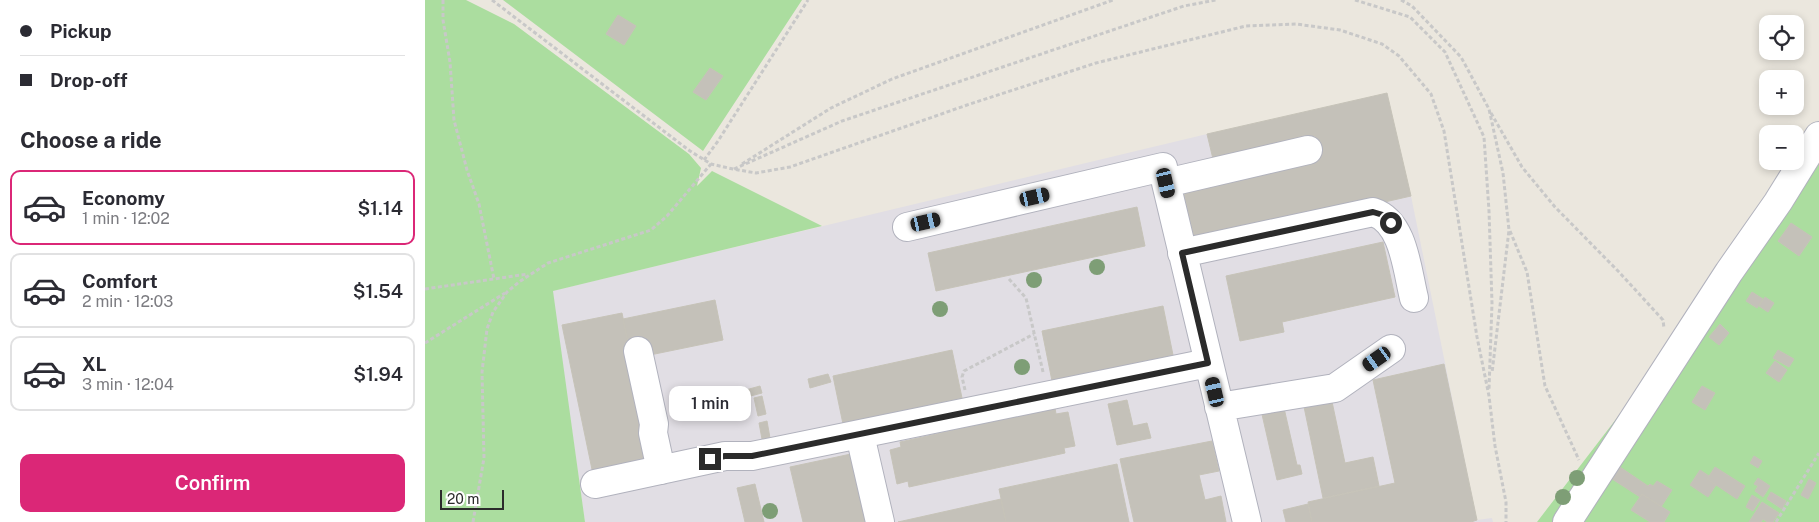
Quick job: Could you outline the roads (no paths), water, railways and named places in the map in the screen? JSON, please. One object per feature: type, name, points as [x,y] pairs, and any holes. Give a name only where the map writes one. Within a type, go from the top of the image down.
[{"type":"street","points":[[1567,522],[1724,280],[1778,202],[1819,136]]},
{"type":"street","points":[[1166,183],[1308,150]]},
{"type":"street","points":[[907,227],[1163,167],[1247,522]]},
{"type":"street","points":[[1182,253],[1373,212],[1383,215],[1391,223],[1397,234],[1414,298]]},
{"type":"street","points":[[1219,407],[1335,388],[1391,349]]},
{"type":"street","points":[[638,351],[654,424],[653,433],[661,470]]},
{"type":"street","points":[[595,484],[725,456],[752,456],[1208,363]]},
{"type":"street","points":[[860,434],[880,522]]}]
